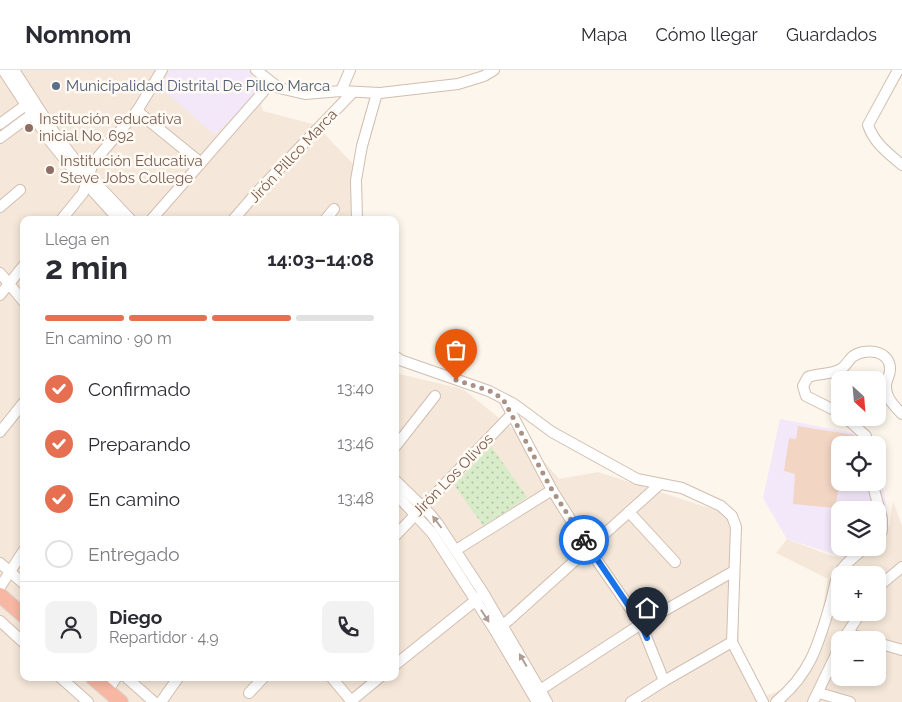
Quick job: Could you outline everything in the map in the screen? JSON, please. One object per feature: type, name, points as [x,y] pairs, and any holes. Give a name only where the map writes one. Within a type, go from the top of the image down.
[{"type":"highway","points":[[0,595],[20,612]]},
{"type":"highway","points":[[98,681],[121,702]]},
{"type":"street","points":[[3,70],[36,112],[64,160],[127,216]]},
{"type":"street","points":[[14,70],[29,102]]},
{"type":"street","points":[[64,216],[83,193],[93,164],[137,110],[162,70]]},
{"type":"street","points":[[256,70],[279,88],[304,94],[341,91],[377,93],[458,84],[484,76],[494,70]]},
{"type":"street","points":[[341,91],[350,70]]},
{"type":"street","points":[[898,70],[868,125],[880,146],[902,165]]},
{"type":"street","points":[[155,216],[263,92]]},
{"type":"street","name":"Jirón Pillco Marca","points":[[237,216],[353,92]]},
{"type":"street","points":[[357,216],[356,180],[362,146],[377,93]]},
{"type":"street","points":[[0,124],[29,102]]},
{"type":"street","points":[[137,110],[201,163]]},
{"type":"street","points":[[0,138],[36,112]]},
{"type":"street","points":[[87,179],[116,216]]},
{"type":"street","points":[[0,207],[20,190]]},
{"type":"street","points":[[328,216],[334,209]]},
{"type":"street","points":[[0,295],[20,270]]},
{"type":"street","points":[[0,273],[20,297]]},
{"type":"street","points":[[834,371],[842,368],[852,357],[877,352],[887,357],[890,366],[890,374],[886,383]]},
{"type":"street","points":[[399,359],[490,391],[514,404],[552,432],[637,479],[682,488],[721,506],[732,516],[736,527],[732,642],[762,702]]},
{"type":"street","points":[[831,372],[808,377],[803,386],[806,396],[831,408]]},
{"type":"street","points":[[886,394],[902,414]]},
{"type":"street","points":[[399,441],[436,396]]},
{"type":"street","points":[[503,399],[552,490],[589,549],[641,624],[664,680]]},
{"type":"street","points":[[0,432],[20,407]]},
{"type":"street","name":"Jirón Los Olivos","points":[[399,532],[512,414]]},
{"type":"street","points":[[855,426],[866,436]]},
{"type":"street","points":[[502,624],[509,620],[660,484]]},
{"type":"street","points":[[399,485],[420,510],[432,533],[479,597],[502,624],[547,702]]},
{"type":"street","points":[[456,550],[552,490]]},
{"type":"street","points":[[399,496],[438,524],[456,550],[479,597],[537,702]]},
{"type":"street","points":[[629,512],[675,562]]},
{"type":"street","points":[[0,587],[20,556]]},
{"type":"street","points":[[776,702],[792,689],[811,662],[823,630],[838,575],[854,556]]},
{"type":"street","points":[[0,563],[20,581]]},
{"type":"street","points":[[886,580],[902,566]]},
{"type":"street","points":[[540,690],[641,624],[734,571]]},
{"type":"street","points":[[399,662],[479,597]]},
{"type":"street","points":[[0,620],[20,639]]},
{"type":"street","points":[[632,702],[664,680],[732,642]]},
{"type":"street","points":[[886,645],[902,650]]},
{"type":"street","points":[[831,666],[816,698],[850,702]]},
{"type":"street","points":[[64,681],[88,702]]},
{"type":"street","points":[[108,690],[114,681]]},
{"type":"street","points":[[130,681],[154,702]]},
{"type":"street","points":[[161,702],[176,681]]},
{"type":"street","points":[[249,694],[261,681]]},
{"type":"street","points":[[334,681],[351,701],[375,681]]},
{"type":"shaded area","points":[[0,70],[251,70],[263,111],[316,125],[354,165],[358,216],[20,216],[20,681],[399,681],[399,374],[463,389],[524,438],[559,479],[598,472],[728,514],[739,558],[739,656],[763,697],[787,688],[814,654],[828,579],[776,553],[787,539],[831,556],[848,559],[850,556],[886,556],[886,530],[889,526],[893,501],[902,526],[902,702],[0,702]]},
{"type":"shaded area","points":[[170,70],[248,70],[261,88],[215,135],[160,87]]},
{"type":"shaded area","points":[[780,419],[864,435],[831,436],[831,491],[884,491],[885,501],[831,501],[831,553],[787,539],[763,498]]},
{"type":"shaded area","points":[[886,504],[888,516],[886,520]]},
{"type":"shaded area","points":[[840,556],[851,556],[849,559]]},
{"type":"green space","points":[[491,446],[527,497],[484,527],[454,485]]},
{"type":"building","points":[[798,426],[855,436],[831,436],[831,491],[838,491],[836,501],[831,501],[831,508],[793,504],[795,474],[784,471],[789,438],[796,439]]},
{"type":"way so far","points":[[456,380],[490,391],[503,399],[552,490],[584,540]]},
{"type":"place","name":"Municipalidad Distrital De Pillco Marca","points":[[56,86]]},
{"type":"place","name":"Institución educativa inicial No. 692","points":[[29,128]]},
{"type":"place","name":"Institución Educativa Steve Jobs College","points":[[50,170]]},
{"type":"route","points":[[584,540],[641,624],[647,638]]}]
